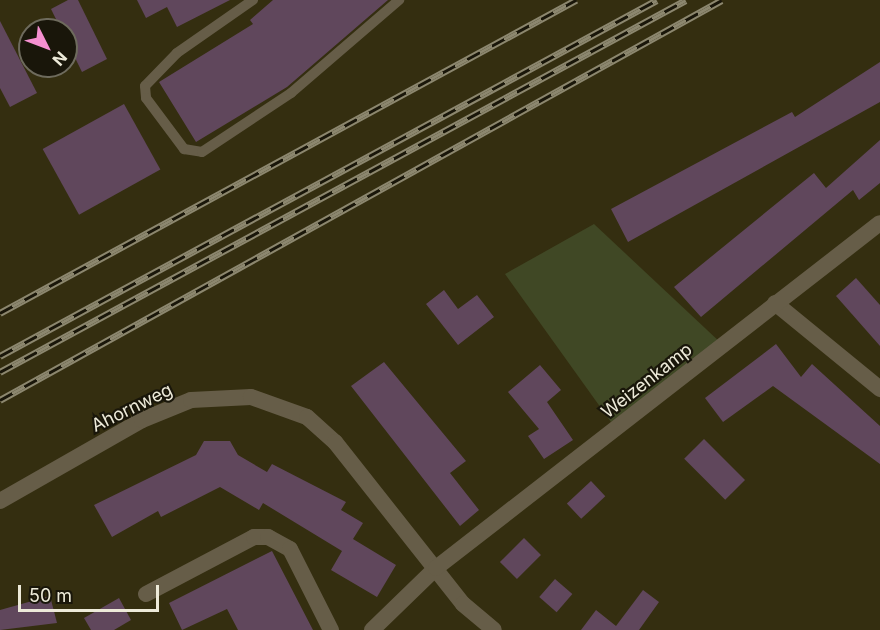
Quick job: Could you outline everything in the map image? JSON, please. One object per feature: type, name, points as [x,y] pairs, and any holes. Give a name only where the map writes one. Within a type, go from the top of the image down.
[{"type":"street","name":"Weizenkamp","points":[[372,630],[436,567],[880,223]]},
{"type":"street","points":[[776,303],[880,389]]},
{"type":"street","name":"Ahornweg","points":[[0,501],[142,420],[191,400],[251,397],[307,417],[335,442],[463,604],[494,630]]},
{"type":"street","points":[[146,594],[254,537],[268,537],[290,549],[331,630]]},
{"type":"lane","points":[[253,0],[177,52],[144,86],[146,98],[184,149],[202,152],[291,93],[399,0]]},
{"type":"green space","points":[[594,224],[722,344],[611,422],[505,274]]},
{"type":"building","points":[[68,0],[78,0],[107,59],[82,72],[78,64],[78,18],[55,18],[51,9]]},
{"type":"building","points":[[137,0],[230,0],[177,27],[167,7],[146,18]]},
{"type":"building","points":[[273,0],[388,0],[287,87],[196,142],[159,82],[253,24],[250,20]]},
{"type":"building","points":[[0,21],[18,56],[18,78],[29,78],[37,93],[10,107],[0,88]]},
{"type":"building","points":[[880,62],[880,102],[628,242],[611,209],[792,112],[795,117]]},
{"type":"building","points":[[124,104],[160,170],[79,215],[43,149]]},
{"type":"building","points":[[880,140],[880,183],[859,200],[853,190],[701,317],[674,287],[814,173],[826,188]]},
{"type":"building","points":[[856,278],[880,305],[880,346],[836,296]]},
{"type":"building","points":[[444,290],[458,309],[477,295],[494,317],[458,345],[426,304]]},
{"type":"building","points":[[776,344],[801,377],[812,364],[880,426],[880,464],[773,386],[723,422],[705,398]]},
{"type":"building","points":[[384,362],[466,461],[450,473],[479,510],[460,526],[351,386]]},
{"type":"building","points":[[540,365],[561,390],[547,402],[573,440],[544,459],[528,436],[539,429],[508,392]]},
{"type":"building","points":[[704,439],[745,480],[725,500],[684,459]]},
{"type":"building","points":[[204,441],[230,441],[238,455],[267,472],[272,464],[346,502],[341,510],[363,523],[353,539],[396,565],[377,597],[331,570],[342,551],[263,503],[259,510],[220,487],[161,517],[158,511],[112,537],[94,505],[196,455]]},
{"type":"building","points":[[591,481],[605,496],[581,519],[567,504]]},
{"type":"building","points":[[524,538],[541,555],[517,579],[500,562]]},
{"type":"building","points":[[272,551],[313,630],[238,630],[227,609],[182,630],[169,603]]},
{"type":"building","points":[[555,579],[572,594],[557,612],[539,597]]},
{"type":"building","points":[[643,590],[659,602],[639,630],[581,630],[596,610],[616,626]]},
{"type":"building","points":[[50,596],[57,623],[0,630],[0,610]]},
{"type":"building","points":[[119,598],[131,620],[114,630],[91,630],[84,618]]},
{"type":"railway","points":[[0,313],[576,0]]},
{"type":"railway","points":[[0,356],[657,0]]},
{"type":"railway","points":[[0,372],[686,0]]},
{"type":"railway","points":[[0,400],[722,0]]}]
